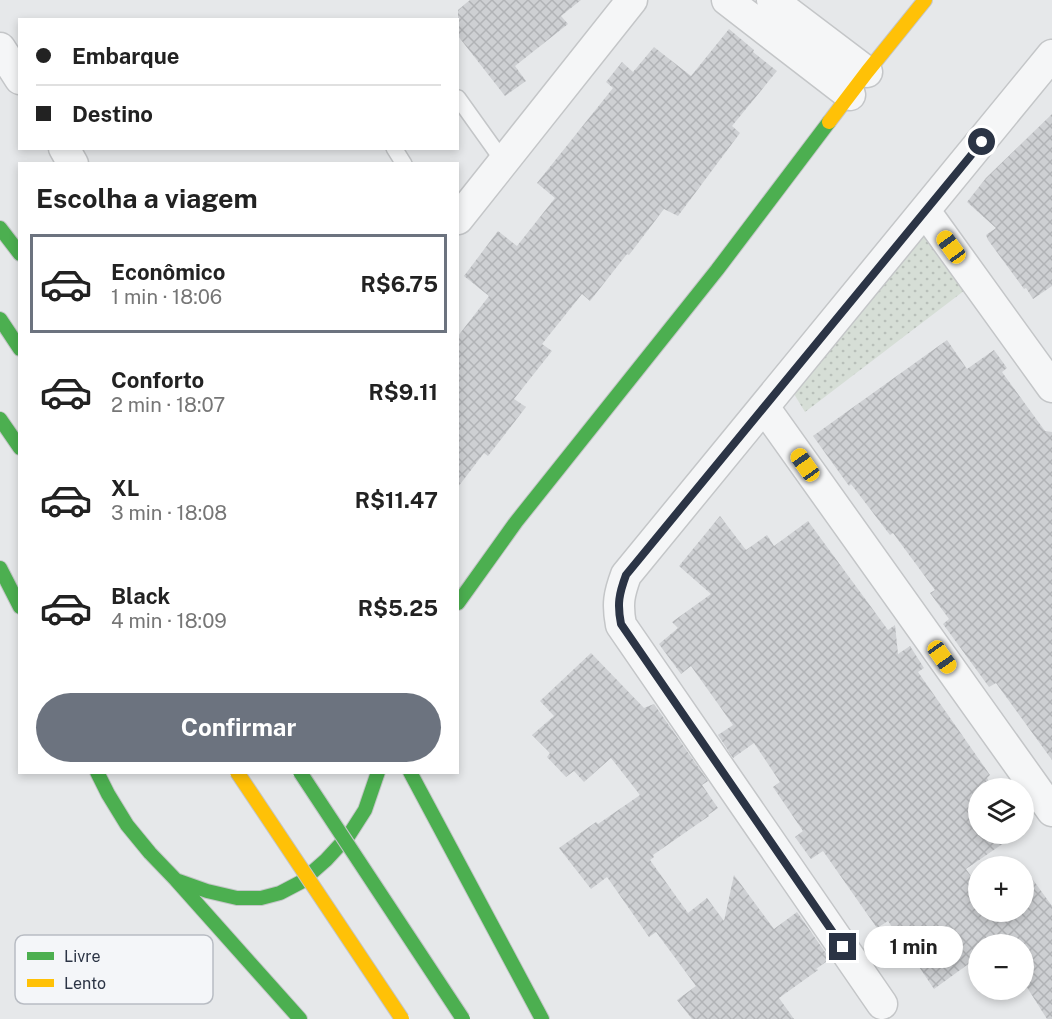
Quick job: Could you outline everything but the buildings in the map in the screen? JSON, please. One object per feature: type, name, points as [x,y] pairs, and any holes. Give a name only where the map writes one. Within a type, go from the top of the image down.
[{"type":"main road","points":[[459,602],[516,522],[717,270],[925,0]]},
{"type":"main road","points":[[0,228],[18,251]]},
{"type":"main road","points":[[0,320],[18,346]]},
{"type":"main road","points":[[0,419],[18,445]]},
{"type":"main road","points":[[466,569],[516,522]]},
{"type":"main road","points":[[0,568],[18,603]]},
{"type":"main road","points":[[98,774],[127,825],[150,853],[300,1019]]},
{"type":"main road","points":[[238,774],[402,1019]]},
{"type":"main road","points":[[301,774],[463,1019]]},
{"type":"main road","points":[[176,880],[237,898],[261,898],[301,882],[349,836],[365,810],[377,774]]},
{"type":"main road","points":[[411,774],[542,1019]]},
{"type":"street","points":[[459,218],[632,0]]},
{"type":"street","points":[[727,0],[859,84]]},
{"type":"street","points":[[772,0],[859,84]]},
{"type":"street","points":[[0,48],[18,76]]},
{"type":"street","points":[[882,1004],[621,624],[618,608],[619,593],[626,575],[1052,56]]},
{"type":"street","points":[[925,211],[1052,387]]},
{"type":"street","points":[[764,407],[1052,811]]},
{"type":"lane","points":[[459,99],[503,161]]},
{"type":"shaded area","points":[[926,231],[969,287],[805,412],[791,389]]},
{"type":"traffic: fast","points":[[459,602],[516,522],[717,270],[829,122]]},
{"type":"traffic: fast","points":[[0,228],[18,251]]},
{"type":"traffic: fast","points":[[0,319],[18,346]]},
{"type":"traffic: fast","points":[[0,419],[18,445]]},
{"type":"traffic: fast","points":[[0,568],[18,603]]},
{"type":"traffic: fast","points":[[98,774],[127,825],[176,880],[237,898],[261,898],[280,893],[301,882],[326,860],[349,835],[365,810],[377,774]]},
{"type":"traffic: fast","points":[[301,774],[463,1019]]},
{"type":"traffic: fast","points":[[411,774],[542,1019]]},
{"type":"traffic: fast","points":[[176,880],[300,1019]]},
{"type":"traffic: slow","points":[[829,122],[925,0]]},
{"type":"traffic: slow","points":[[238,774],[402,1019]]},
{"type":"route","points":[[843,947],[621,624],[618,608],[619,593],[626,575],[982,142]]}]
